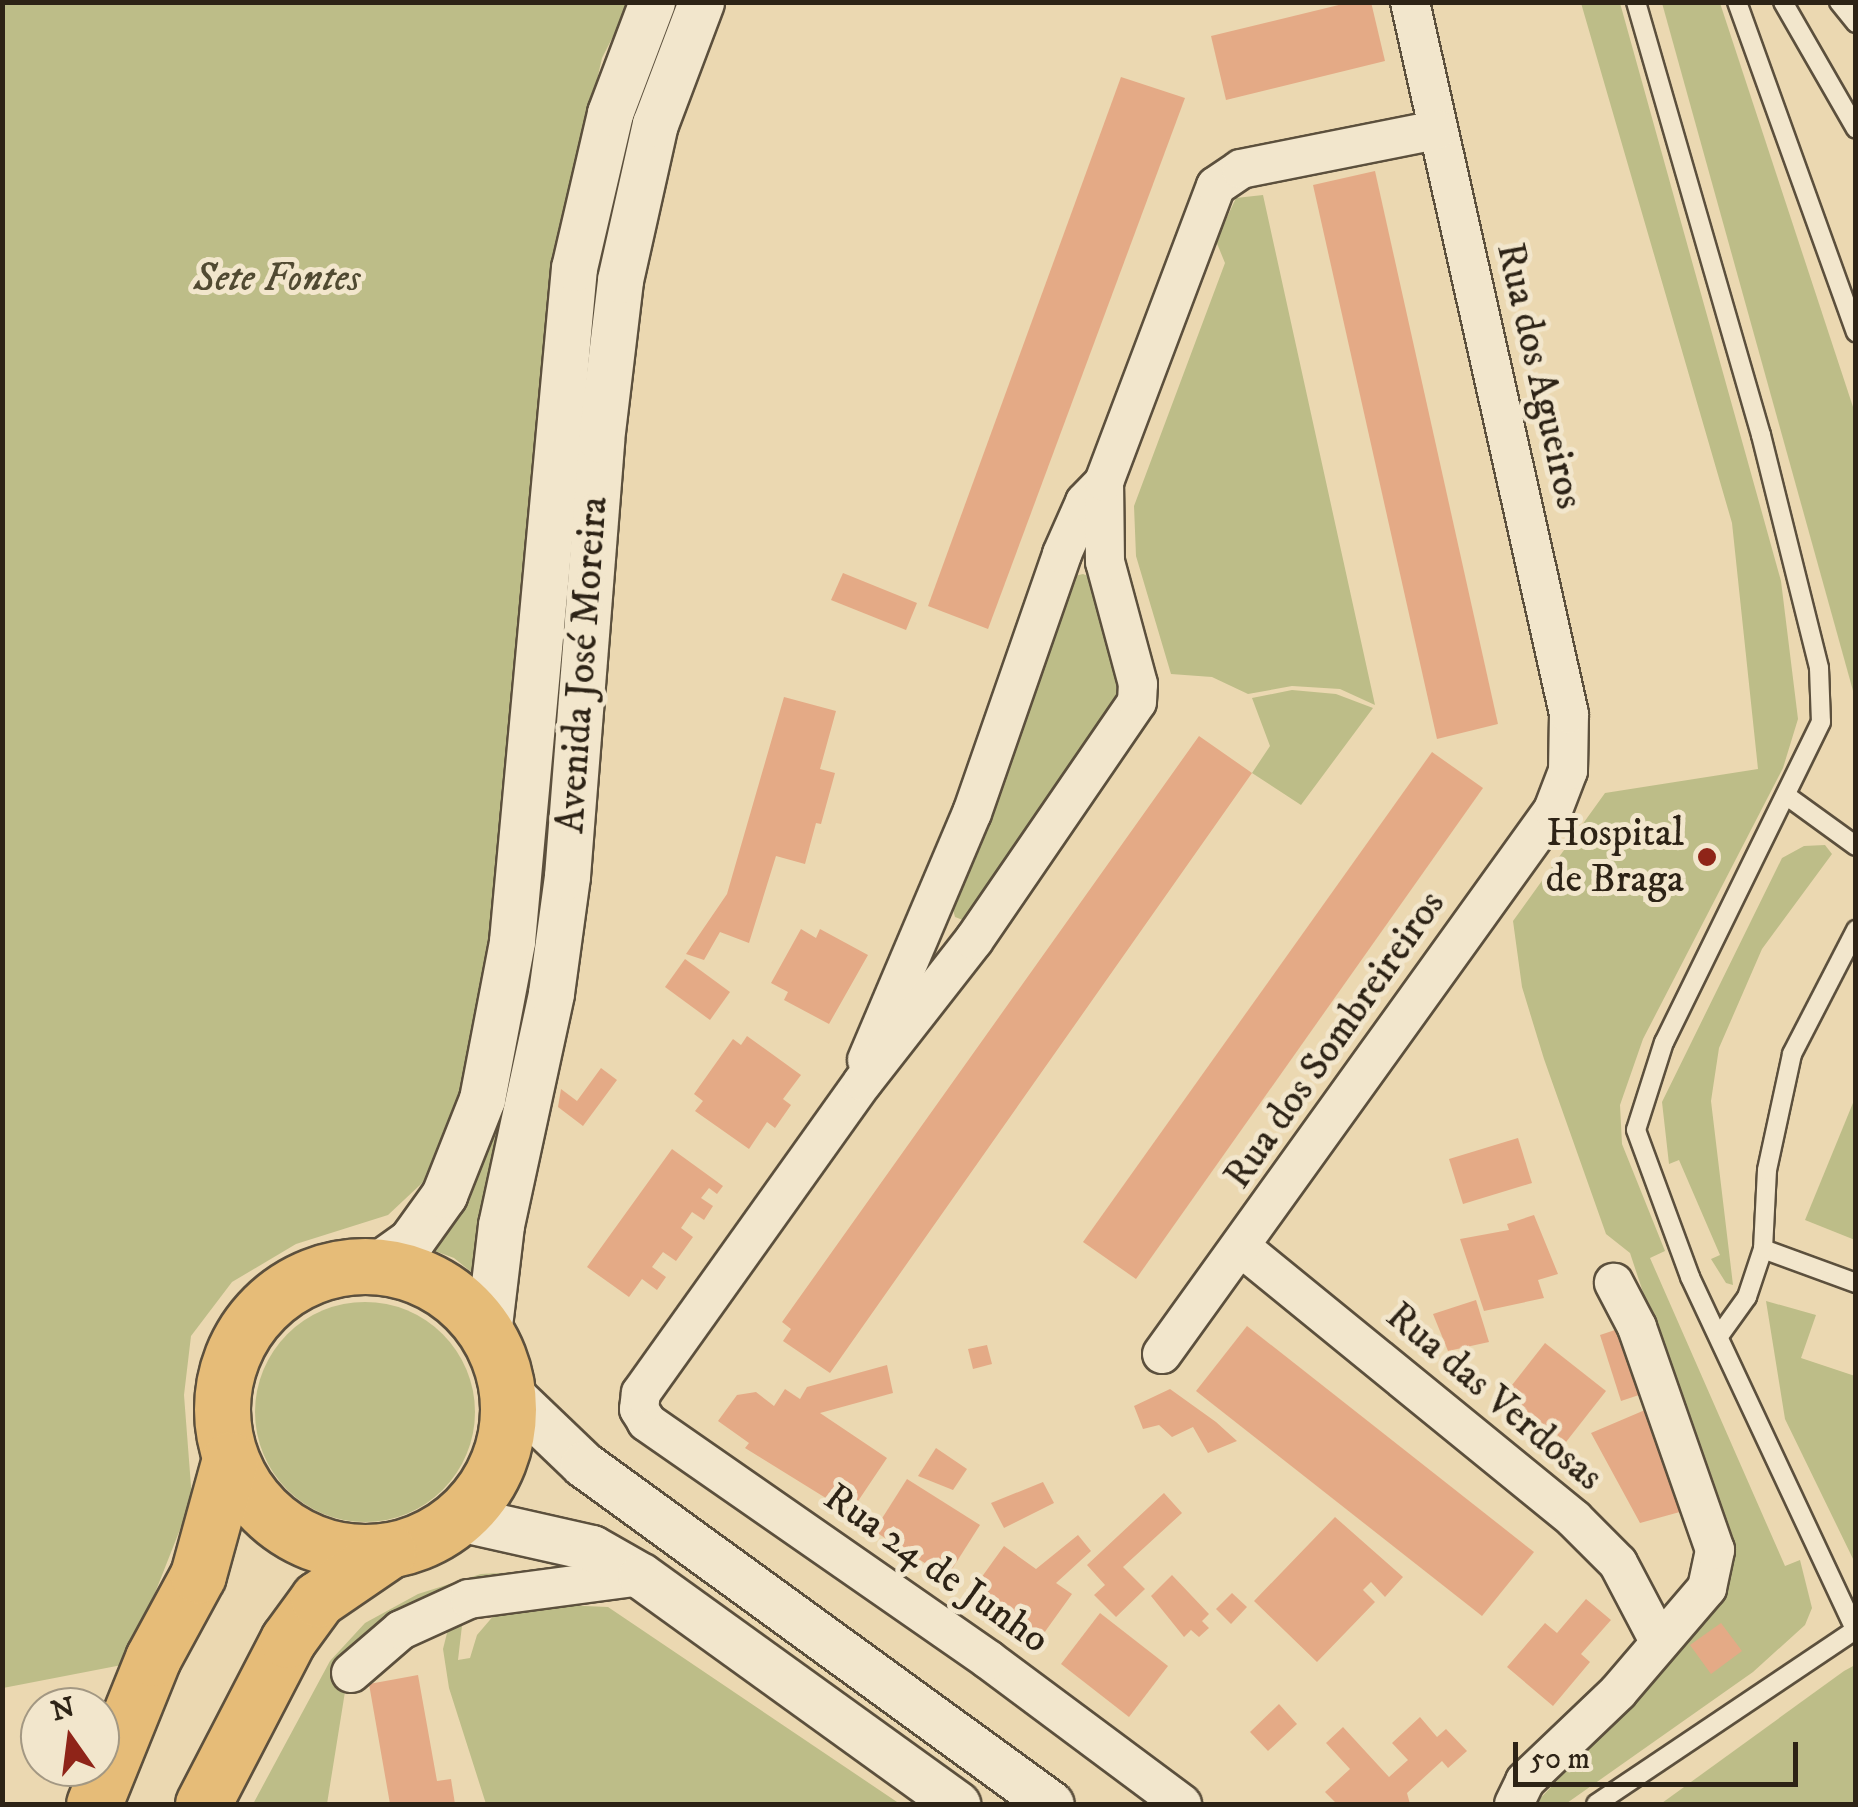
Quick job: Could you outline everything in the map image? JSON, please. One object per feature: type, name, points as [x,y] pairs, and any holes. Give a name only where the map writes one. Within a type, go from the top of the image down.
[{"type":"highway","points":[[94,1804],[153,1658],[198,1575],[230,1460],[222,1394],[234,1352],[250,1324],[273,1299],[310,1277],[376,1266],[440,1287],[488,1334],[508,1394],[503,1452],[485,1488],[459,1518],[425,1540],[388,1551],[318,1599],[250,1702],[204,1804]]},
{"type":"highway","points":[[230,1460],[260,1507],[280,1526],[331,1549],[388,1551]]},
{"type":"street","name":"Avenida José Moreira","points":[[376,1266],[410,1241],[444,1195],[482,1099],[512,941],[574,268],[610,113],[652,2]]},
{"type":"street","name":"Avenida José Moreira","points":[[488,1334],[502,1225],[550,993],[566,876],[601,440],[620,280],[655,124],[701,2]]},
{"type":"street","name":"Rua dos Agueiros","points":[[1410,2],[1570,714],[1568,771]]},
{"type":"street","points":[[863,1082],[974,940],[1137,702],[1138,684],[1105,562],[1104,482],[1216,186],[1240,169],[1437,130]]},
{"type":"street","points":[[863,1082],[868,1051],[972,812],[1062,554],[1085,502],[1104,482]]},
{"type":"street","points":[[1062,554],[1105,562]]},
{"type":"street","name":"Rua dos Sombreireiros","points":[[1162,1354],[1242,1248],[1553,810],[1568,771]]},
{"type":"street","points":[[927,915],[974,940]]},
{"type":"street","name":"Rua 24 de Junho","points":[[863,1082],[640,1393],[639,1409],[647,1422],[989,1660],[1182,1804]]},
{"type":"street","name":"Rua das Verdosas","points":[[1242,1248],[1574,1519],[1618,1563],[1659,1641]]},
{"type":"street","points":[[1514,1804],[1525,1780],[1618,1692],[1707,1588],[1715,1550],[1638,1327],[1614,1283]]},
{"type":"street","points":[[508,1394],[582,1464],[1050,1804]]},
{"type":"street","points":[[459,1518],[592,1548],[641,1576],[958,1804]]},
{"type":"street","points":[[351,1673],[401,1630],[469,1600],[641,1576]]},
{"type":"lane","points":[[1596,1804],[1855,1629],[1659,1203],[1636,1130],[1664,1042],[1822,722],[1819,668],[1761,435],[1636,2]]},
{"type":"lane","points":[[1737,2],[1856,332]]},
{"type":"lane","points":[[1783,2],[1856,129]]},
{"type":"lane","points":[[1839,2],[1856,23]]},
{"type":"lane","points":[[1787,796],[1856,846]]},
{"type":"lane","points":[[1718,1336],[1747,1297],[1763,1249],[1767,1170],[1792,1054],[1856,930]]},
{"type":"lane","points":[[1763,1249],[1856,1283]]},
{"type":"green space","name":"Sete Fontes","points":[[2,3],[630,3],[602,58],[553,273],[501,865],[463,1098],[436,1170],[388,1215],[296,1244],[232,1282],[191,1336],[184,1395],[192,1499],[127,1664],[3,1688]]},
{"type":"green space","points":[[1581,3],[1620,3],[1781,581],[1798,719],[1783,768],[1643,1039],[1620,1105],[1622,1144],[1665,1251],[1650,1258],[1785,1566],[1800,1560],[1812,1608],[1805,1625],[1753,1672],[1567,1803],[1535,1804],[1661,1670],[1731,1558],[1630,1253],[1606,1234],[1544,1059],[1522,987],[1513,921],[1605,793],[1758,769],[1732,523]]},
{"type":"green space","points":[[1662,3],[1720,3],[1855,413],[1855,698]]},
{"type":"green space","points":[[1263,195],[1375,705],[1340,689],[1292,686],[1248,694],[1212,677],[1171,674],[1136,556],[1134,506],[1225,263],[1216,241],[1236,198]]},
{"type":"green space","points":[[1083,574],[1098,580],[1124,675],[1121,701],[968,922],[955,917],[948,892],[958,895],[1066,578]]},
{"type":"green space","points":[[1292,690],[1336,694],[1373,708],[1301,805],[1252,773],[1270,746],[1252,698]]},
{"type":"green space","points":[[1825,845],[1832,854],[1762,949],[1719,1048],[1711,1101],[1733,1285],[1726,1283],[1711,1259],[1720,1255],[1679,1160],[1669,1164],[1662,1102],[1782,858],[1804,846]]},
{"type":"green space","points":[[1855,1098],[1855,1240],[1805,1220]]},
{"type":"green space","points":[[494,1115],[505,1115],[475,1275],[454,1258],[424,1247]]},
{"type":"green space","points":[[1766,1301],[1816,1315],[1801,1358],[1855,1376],[1855,1563],[1785,1419]]},
{"type":"green space","points":[[365,1302],[407,1311],[443,1334],[466,1370],[475,1412],[466,1454],[443,1490],[407,1513],[365,1522],[323,1513],[287,1490],[264,1454],[255,1412],[264,1370],[287,1334],[323,1311]]},
{"type":"green space","points":[[518,1572],[348,1673],[327,1804],[253,1804],[330,1661],[365,1623],[418,1594],[481,1574]]},
{"type":"green space","points":[[538,1604],[608,1607],[900,1804],[486,1804],[449,1688],[443,1649],[448,1629],[463,1617],[458,1660],[470,1658],[477,1635],[495,1614]]},
{"type":"green space","points":[[1855,1665],[1855,1804],[1662,1803],[1844,1671]]},
{"type":"building","points":[[1351,2],[1371,2],[1385,61],[1226,100],[1211,36]]},
{"type":"building","points":[[1121,77],[1185,98],[988,629],[928,606]]},
{"type":"building","points":[[1375,171],[1498,724],[1437,739],[1313,185]]},
{"type":"building","points":[[843,573],[917,603],[906,630],[831,600]]},
{"type":"building","points":[[784,697],[836,711],[820,769],[835,773],[821,824],[816,823],[805,864],[776,856],[749,943],[720,932],[704,960],[686,954],[727,894]]},
{"type":"building","points":[[1199,736],[1252,773],[830,1373],[783,1341],[791,1329],[782,1322]]},
{"type":"building","points":[[1432,752],[1483,788],[1136,1279],[1083,1242]]},
{"type":"building","points":[[801,929],[816,938],[820,929],[868,955],[829,1024],[784,1000],[788,992],[771,983]]},
{"type":"building","points":[[685,959],[730,992],[710,1020],[665,987]]},
{"type":"building","points":[[747,1036],[801,1075],[783,1099],[791,1105],[775,1128],[767,1122],[749,1149],[695,1111],[703,1101],[694,1094],[733,1039],[741,1045]]},
{"type":"building","points":[[601,1068],[617,1080],[583,1126],[558,1107],[561,1089],[577,1101]]},
{"type":"building","points":[[1518,1138],[1532,1183],[1463,1204],[1449,1159]]},
{"type":"building","points":[[672,1149],[723,1186],[717,1194],[709,1188],[701,1198],[713,1206],[704,1220],[692,1212],[681,1228],[693,1237],[676,1261],[663,1252],[652,1267],[666,1277],[657,1290],[642,1279],[629,1297],[587,1267]]},
{"type":"building","points":[[1534,1215],[1558,1274],[1538,1280],[1544,1298],[1484,1311],[1460,1239],[1509,1230],[1507,1224]]},
{"type":"building","points":[[1476,1300],[1489,1342],[1448,1351],[1433,1314]]},
{"type":"building","points":[[1247,1326],[1534,1552],[1482,1616],[1196,1391]]},
{"type":"building","points":[[1624,1327],[1645,1393],[1621,1401],[1600,1335]]},
{"type":"building","points":[[1545,1343],[1606,1391],[1566,1442],[1505,1394]]},
{"type":"building","points":[[987,1345],[992,1364],[973,1369],[968,1349]]},
{"type":"building","points":[[887,1365],[893,1393],[820,1413],[887,1458],[850,1513],[745,1448],[749,1443],[718,1421],[737,1395],[756,1392],[774,1406],[785,1389],[800,1399],[807,1387]]},
{"type":"building","points":[[1170,1389],[1237,1441],[1208,1453],[1193,1427],[1172,1437],[1159,1425],[1143,1429],[1134,1406]]},
{"type":"building","points":[[1645,1410],[1650,1424],[1657,1422],[1687,1510],[1640,1523],[1591,1433]]},
{"type":"building","points":[[936,1448],[967,1469],[953,1490],[918,1476]]},
{"type":"building","points":[[907,1479],[980,1525],[947,1577],[874,1531]]},
{"type":"building","points":[[1043,1482],[1054,1503],[1004,1528],[991,1503]]},
{"type":"building","points":[[1164,1493],[1182,1513],[1123,1567],[1145,1589],[1116,1617],[1094,1595],[1105,1585],[1087,1565]]},
{"type":"building","points":[[1335,1517],[1403,1577],[1385,1597],[1371,1582],[1363,1590],[1375,1602],[1317,1662],[1254,1601]]},
{"type":"building","points":[[1078,1535],[1091,1551],[1056,1583],[1072,1594],[1034,1647],[966,1599],[1004,1546],[1036,1569]]},
{"type":"building","points":[[1172,1575],[1209,1614],[1202,1621],[1209,1628],[1199,1637],[1191,1630],[1184,1637],[1151,1596]]},
{"type":"building","points":[[1232,1593],[1247,1607],[1231,1624],[1216,1609]]},
{"type":"building","points":[[1586,1599],[1611,1620],[1581,1654],[1590,1662],[1553,1706],[1507,1667],[1545,1623],[1557,1633]]},
{"type":"building","points":[[1100,1613],[1168,1666],[1129,1717],[1061,1664]]},
{"type":"building","points":[[1721,1623],[1742,1651],[1711,1674],[1690,1645]]},
{"type":"building","points":[[418,1675],[437,1781],[451,1779],[455,1804],[390,1804],[369,1684]]},
{"type":"building","points":[[1279,1704],[1297,1724],[1268,1751],[1250,1732]]},
{"type":"building","points":[[1420,1717],[1437,1737],[1446,1729],[1467,1751],[1448,1768],[1442,1761],[1407,1793],[1410,1804],[1337,1804],[1325,1792],[1350,1769],[1326,1743],[1343,1727],[1389,1777],[1408,1760],[1392,1743]]},
{"type":"place","name":"Hospital de Braga","points":[[1707,857]]}]
